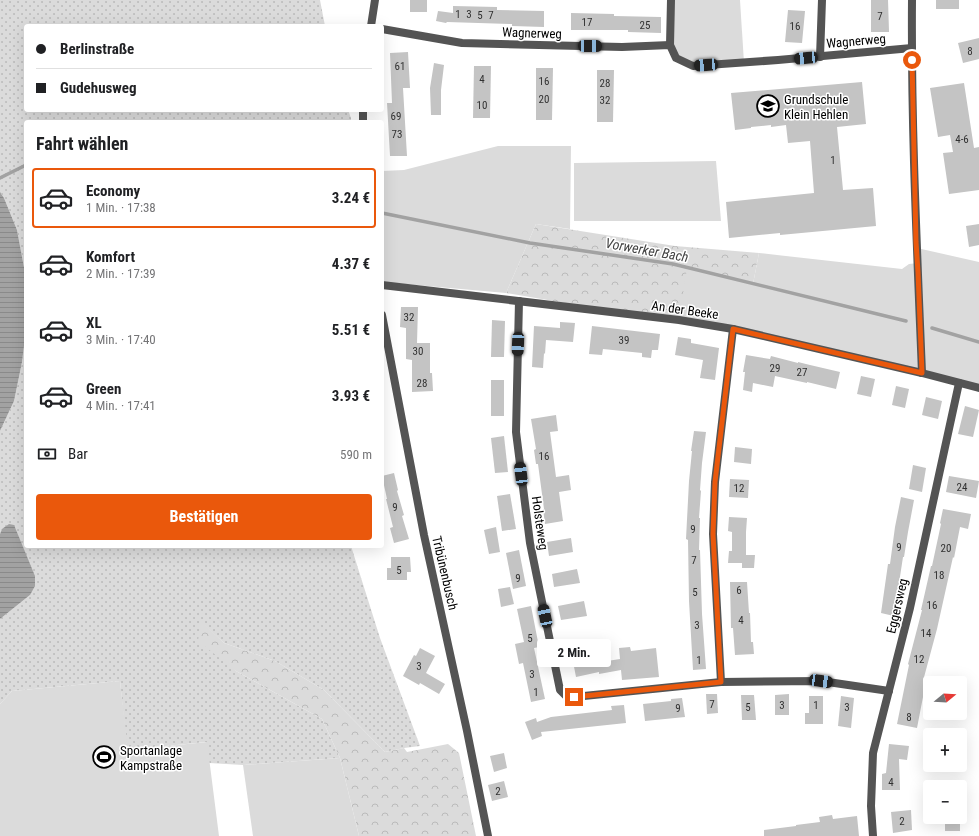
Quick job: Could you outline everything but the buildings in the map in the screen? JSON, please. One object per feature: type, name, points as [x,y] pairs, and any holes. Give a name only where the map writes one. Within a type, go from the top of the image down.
[{"type":"street","points":[[371,24],[375,0]]},
{"type":"street","points":[[670,45],[671,0]]},
{"type":"street","points":[[820,57],[822,0]]},
{"type":"street","points":[[912,0],[916,242],[922,373]]},
{"type":"street","name":"Wagnerweg","points":[[384,29],[462,43],[606,47],[670,45],[676,58],[693,66],[820,57],[912,48]]},
{"type":"street","name":"An der Beeke","points":[[384,285],[679,320],[733,329],[922,373],[979,388]]},
{"type":"street","name":"Holsteweg","points":[[520,301],[516,432],[530,543],[560,690],[566,696],[574,697],[721,682]]},
{"type":"street","name":"Tribünenbusch","points":[[384,325],[424,535],[468,731],[488,836]]},
{"type":"street","points":[[733,329],[714,497],[713,534],[721,682],[821,681],[888,691]]},
{"type":"street","name":"Eggersweg","points":[[873,836],[871,806],[873,753],[910,608],[960,383]]},
{"type":"green space","points":[[0,0],[320,0],[325,24],[24,24],[24,112],[349,112],[351,120],[24,120],[24,267],[17,230],[4,198],[0,192]]},
{"type":"green space","points":[[671,0],[740,0],[744,63],[693,66],[676,58],[670,45]]},
{"type":"green space","points":[[498,146],[571,146],[570,229],[536,224],[506,293],[384,282],[384,171],[404,170]]},
{"type":"green space","points":[[716,161],[721,221],[574,221],[574,163]]},
{"type":"green space","points":[[536,224],[675,246],[759,253],[753,284],[679,320],[659,319],[506,293]]},
{"type":"green space","points":[[917,248],[979,262],[979,388],[679,320],[687,268],[753,284],[759,253],[902,269],[909,264],[918,263]]},
{"type":"green space","points":[[24,346],[24,548],[352,548],[380,638],[420,746],[385,752],[324,690],[275,661],[224,643],[201,622],[236,671],[322,719],[340,758],[243,765],[209,763],[206,742],[127,750],[120,681],[12,691],[0,704],[0,619],[30,595],[2,529],[0,534],[0,431],[14,401]]},
{"type":"green space","points":[[201,621],[224,643],[275,661],[324,690],[385,752],[404,748],[407,752],[448,744],[459,753],[476,836],[359,836],[340,758],[322,719],[236,671],[198,641]]},
{"type":"green space","name":"Sportanlage Kampstraße","points":[[120,681],[128,750],[207,742],[219,836],[0,836],[0,704],[12,691]]},
{"type":"green space","points":[[340,758],[359,836],[253,836],[243,765]]},
{"type":"shaded area","points":[[0,192],[4,198],[17,230],[24,267],[24,346],[14,401],[0,431]]},
{"type":"shaded area","points":[[9,524],[14,525],[35,576],[35,586],[30,595],[0,619],[0,534],[2,529]]},
{"type":"waterway","name":"Vorwerker Bach","points":[[0,178],[24,166]]},
{"type":"waterway","name":"Vorwerker Bach","points":[[384,213],[530,243],[673,264],[906,321]]},
{"type":"waterway","name":"Vorwerker Bach","points":[[932,328],[979,342]]},
{"type":"place","name":"Grundschule Klein Hehlen","points":[[768,106]]},
{"type":"place","name":"Sportanlage Kampstraße","points":[[104,757]]},
{"type":"route","points":[[574,697],[721,682],[713,534],[715,482],[733,329],[922,373],[916,242],[912,60]]}]
